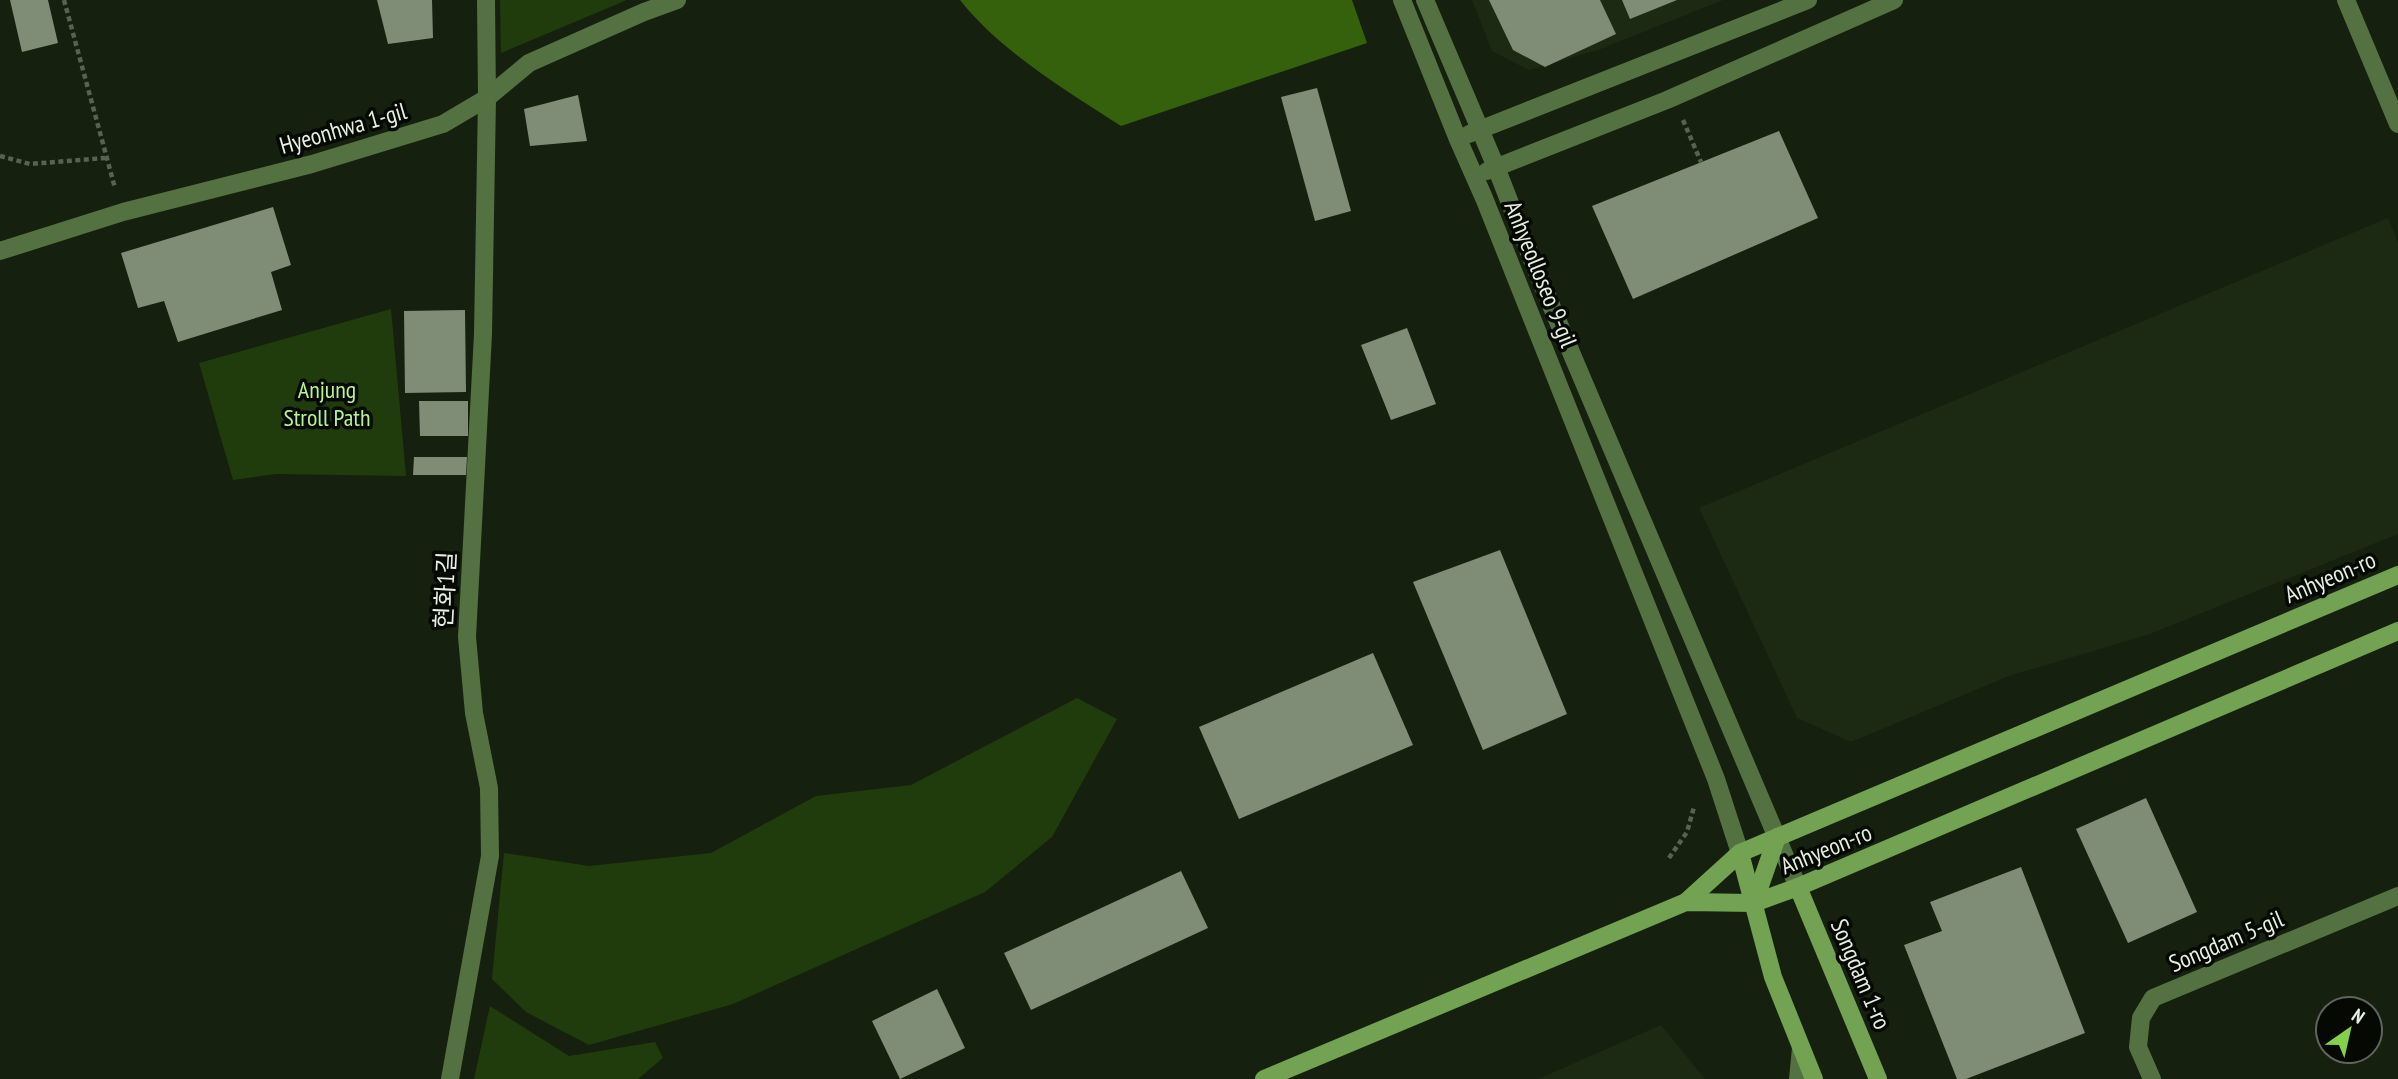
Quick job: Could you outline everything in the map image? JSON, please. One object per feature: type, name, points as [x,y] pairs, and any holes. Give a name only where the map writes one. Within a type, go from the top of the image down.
[{"type":"main road","name":"Anhyeon-ro","points":[[1264,1079],[1686,902],[1740,853],[2398,575]]},
{"type":"main road","name":"Anhyeon-ro","points":[[1686,902],[1754,903],[1798,887],[2398,631]]},
{"type":"main road","points":[[1754,903],[1777,837]]},
{"type":"main road","points":[[1740,853],[1773,977],[1814,1079]]},
{"type":"main road","name":"Songdam 1-ro","points":[[1798,887],[1878,1079]]},
{"type":"street","name":"현화1길","points":[[450,1079],[490,856],[489,788],[474,713],[467,637],[483,334],[486,0]]},
{"type":"street","name":"Hyeonhwa 1-gil","points":[[0,251],[123,212],[312,164],[443,124],[487,98],[529,63],[677,0]]},
{"type":"street","name":"Anhyeolloseo 9-gil","points":[[1402,0],[1716,779],[1740,853]]},
{"type":"street","points":[[1425,0],[1496,167],[1534,265],[1798,887]]},
{"type":"street","points":[[1457,137],[1808,0]]},
{"type":"street","points":[[1474,176],[1667,100],[1894,0]]},
{"type":"street","points":[[2346,0],[2398,124]]},
{"type":"street","name":"Songdam 5-gil","points":[[2152,1079],[2138,1047],[2141,1018],[2153,998],[2398,896]]},
{"type":"street","points":[[1798,1079],[1801,1048]]},
{"type":"path","points":[[64,0],[105,158],[123,212]]},
{"type":"path","points":[[1683,119],[1701,162]]},
{"type":"path","points":[[0,156],[30,164],[105,158]]},
{"type":"shaded area","points":[[1472,0],[1723,0],[1598,50],[1529,70],[1492,51]]},
{"type":"shaded area","points":[[2388,218],[2398,242],[2398,534],[2150,634],[2009,676],[1851,742],[1797,718],[1699,508]]},
{"type":"shaded area","points":[[1661,1025],[1705,1079],[1538,1079]]},
{"type":"green space","points":[[500,0],[627,0],[501,53]]},
{"type":"green space","points":[[960,0],[1352,0],[1367,43],[1121,126],[1014,53],[976,19]]},
{"type":"green space","name":"Anjung Stroll Path","points":[[391,309],[406,476],[276,474],[233,480],[199,363]]},
{"type":"green space","points":[[1077,698],[1117,719],[1052,837],[985,892],[733,1004],[589,1045],[526,1012],[492,979],[504,853],[589,866],[711,853],[816,796],[911,785]]},
{"type":"green space","points":[[490,1006],[569,1056],[655,1042],[663,1058],[638,1079],[474,1079]]},
{"type":"building","points":[[10,0],[48,0],[58,43],[22,52]]},
{"type":"building","points":[[377,0],[432,0],[433,38],[388,44]]},
{"type":"building","points":[[1489,0],[1600,0],[1616,34],[1545,67],[1513,50]]},
{"type":"building","points":[[1622,0],[1677,0],[1630,19]]},
{"type":"building","points":[[1317,88],[1351,211],[1315,221],[1281,97]]},
{"type":"building","points":[[578,95],[587,141],[530,146],[524,109]]},
{"type":"building","points":[[1779,131],[1818,218],[1633,299],[1592,206]]},
{"type":"building","points":[[273,207],[291,265],[271,272],[282,310],[178,342],[164,301],[138,308],[121,253]]},
{"type":"building","points":[[465,310],[466,392],[405,393],[404,311]]},
{"type":"building","points":[[1407,328],[1436,404],[1391,420],[1361,345]]},
{"type":"building","points":[[419,401],[468,401],[468,436],[420,436]]},
{"type":"building","points":[[414,457],[467,457],[466,475],[413,475]]},
{"type":"building","points":[[1500,550],[1567,714],[1483,750],[1413,582]]},
{"type":"building","points":[[1373,653],[1413,745],[1239,819],[1199,727]]},
{"type":"building","points":[[2146,798],[2197,912],[2128,943],[2076,829]]},
{"type":"building","points":[[2021,867],[2085,1033],[1966,1079],[1957,1079],[1904,945],[1942,931],[1930,902]]},
{"type":"building","points":[[1181,871],[1208,928],[1031,1010],[1004,953]]},
{"type":"building","points":[[937,989],[965,1048],[900,1079],[872,1021]]}]
